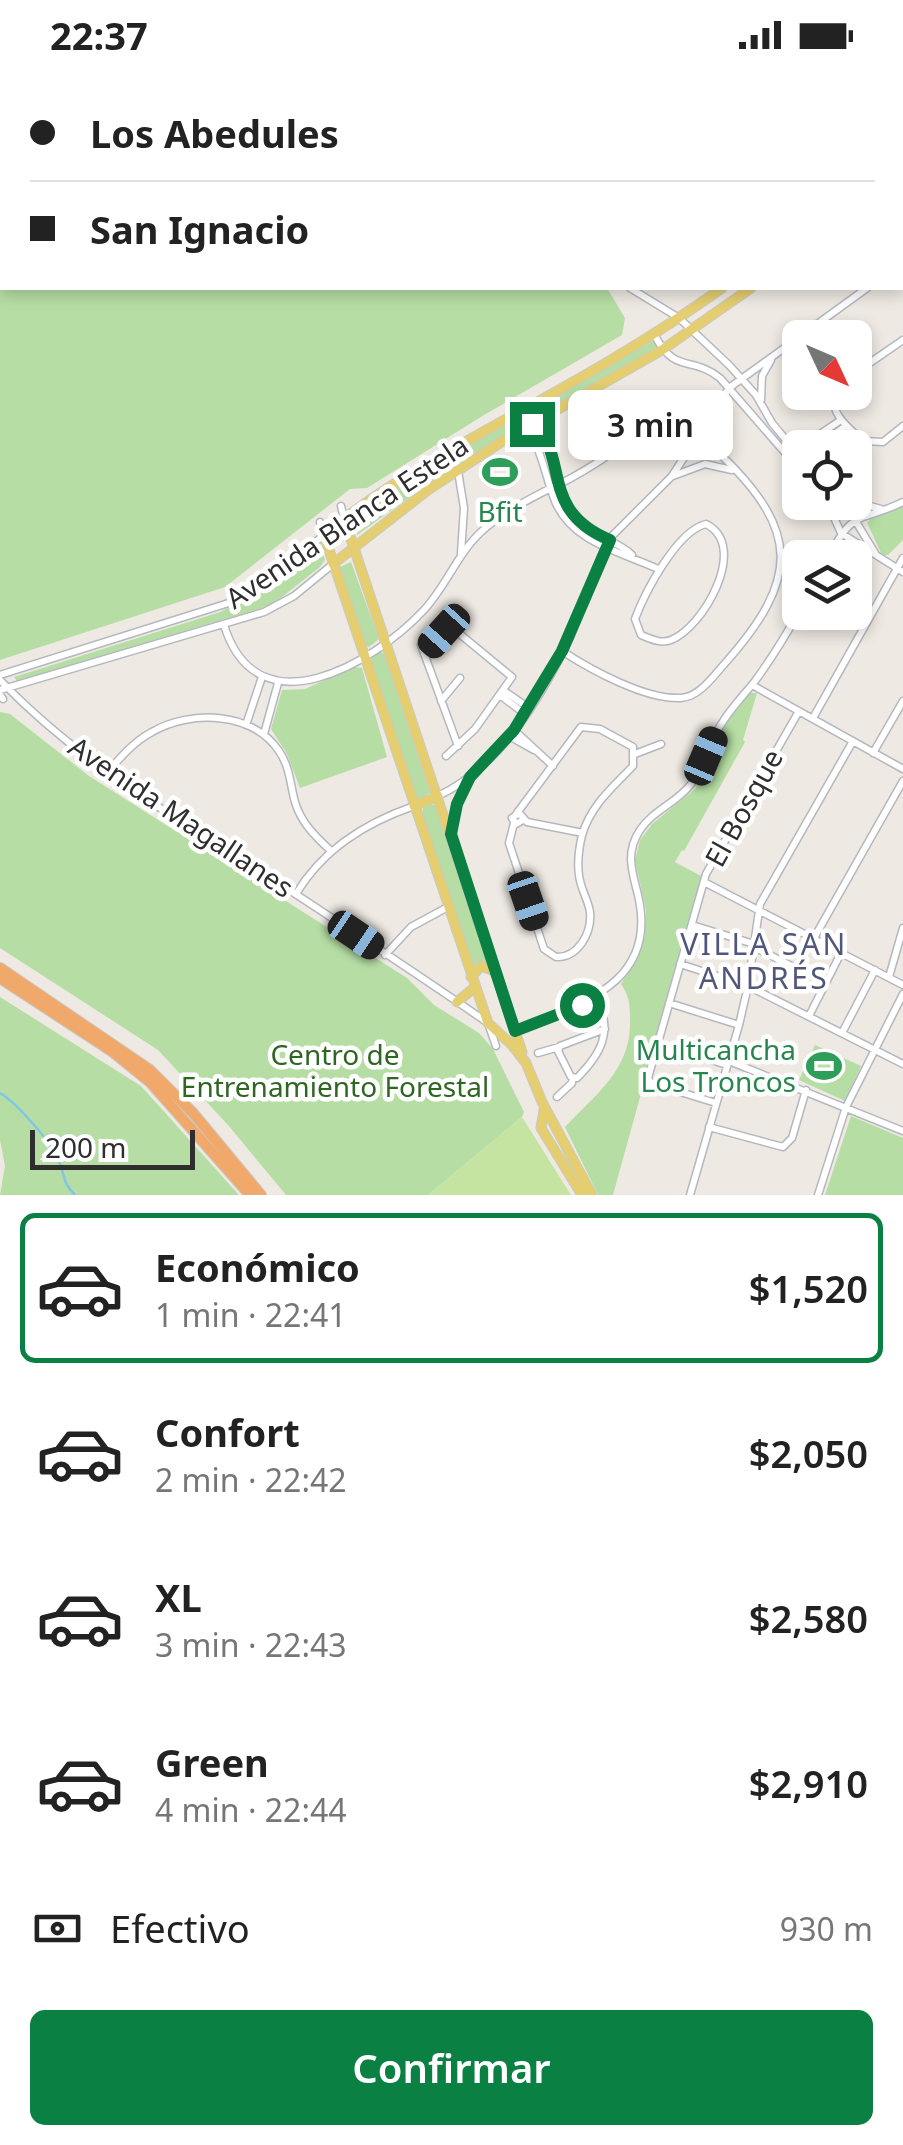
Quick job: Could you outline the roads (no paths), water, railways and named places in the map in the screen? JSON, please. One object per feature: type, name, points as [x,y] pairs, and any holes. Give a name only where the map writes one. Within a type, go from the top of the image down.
[{"type":"highway","points":[[0,968],[150,1070],[183,1102],[261,1195]]},
{"type":"highway","points":[[0,978],[112,1052],[150,1082],[250,1195]]},
{"type":"main road","name":"Avenida Blanca Estela","points":[[324,535],[448,451],[655,336],[719,290]]},
{"type":"main road","name":"Avenida Blanca Estela","points":[[334,564],[418,496],[532,424],[662,350],[748,290]]},
{"type":"main road","points":[[344,518],[526,1063]]},
{"type":"main road","points":[[324,535],[446,908],[488,1023]]},
{"type":"main road","points":[[414,806],[438,796]]},
{"type":"main road","points":[[457,1002],[481,966],[495,970]]},
{"type":"main road","name":"Avenida Magallanes","points":[[488,1023],[526,1063],[542,1102],[592,1195]]},
{"type":"main road","name":"Avenida Magallanes","points":[[542,1102],[542,1131]]},
{"type":"main road","points":[[556,1130],[548,1126],[542,1131],[582,1195]]},
{"type":"street","points":[[633,290],[680,318],[742,378],[782,437]]},
{"type":"street","points":[[438,796],[470,777],[527,711],[562,651],[608,543],[672,476],[729,388],[864,290]]},
{"type":"street","points":[[655,336],[665,355],[710,370],[782,443]]},
{"type":"street","points":[[872,361],[903,340]]},
{"type":"street","points":[[762,406],[762,376],[779,352]]},
{"type":"street","points":[[524,409],[554,487],[555,502],[570,524],[658,569]]},
{"type":"street","points":[[836,410],[843,422],[864,440],[876,444],[903,426]]},
{"type":"street","points":[[832,430],[843,422]]},
{"type":"street","points":[[834,430],[843,422]]},
{"type":"street","points":[[224,625],[237,656],[262,677],[278,683],[313,680],[386,642],[430,604],[476,537],[508,511],[647,429],[676,425],[700,435],[740,475],[778,529],[781,569],[774,592],[759,617],[732,655],[700,689],[680,698],[615,680],[562,651]]},
{"type":"street","points":[[672,476],[705,464],[726,467],[740,475]]},
{"type":"street","points":[[458,470],[464,530],[459,559]]},
{"type":"street","points":[[872,513],[903,502]]},
{"type":"street","points":[[341,506],[344,518]]},
{"type":"street","points":[[872,506],[882,509]]},
{"type":"street","points":[[835,520],[841,533],[900,570]]},
{"type":"street","points":[[837,540],[855,520]]},
{"type":"street","points":[[856,520],[879,558]]},
{"type":"street","points":[[320,522],[324,535]]},
{"type":"street","points":[[701,525],[712,526],[724,545],[726,564],[706,604],[676,638],[664,642],[641,635],[635,623],[658,569],[701,525]]},
{"type":"street","points":[[464,530],[476,537]]},
{"type":"street","name":"Avenida Blanca Estela","points":[[0,678],[220,607],[253,591],[324,535]]},
{"type":"street","points":[[812,718],[900,570],[903,558]]},
{"type":"street","name":"Avenida Blanca Estela","points":[[2,693],[279,606],[334,564]]},
{"type":"street","points":[[216,597],[220,607]]},
{"type":"street","points":[[446,756],[458,746],[502,694],[512,674],[446,624],[423,649],[458,746]]},
{"type":"street","points":[[515,1031],[594,999],[623,974],[640,937],[641,913],[630,866],[634,841],[648,820],[692,782],[722,721],[752,685],[787,630]]},
{"type":"street","points":[[246,726],[262,677]]},
{"type":"street","name":"Avenida Magallanes","points":[[0,678],[2,693],[106,774],[296,894],[488,1023]]},
{"type":"street","points":[[441,702],[460,678]]},
{"type":"street","points":[[264,734],[278,683]]},
{"type":"street","points":[[752,685],[903,769]]},
{"type":"street","points":[[502,694],[527,711]]},
{"type":"street","points":[[873,752],[903,701]]},
{"type":"street","name":"El Bosque","points":[[716,1104],[648,1082],[704,882],[799,711]]},
{"type":"street","points":[[106,774],[136,743],[168,724],[212,718],[246,726],[264,734],[285,761],[303,820],[332,851]]},
{"type":"street","points":[[586,726],[628,742],[635,754],[632,766],[599,801],[583,833],[579,877],[590,923],[581,944],[560,958],[542,944],[509,844],[514,824],[520,824],[520,816],[576,731],[586,726]]},
{"type":"street","points":[[511,733],[553,766]]},
{"type":"street","points":[[692,1194],[739,1025],[758,909],[852,741]]},
{"type":"street","points":[[635,754],[661,744]]},
{"type":"street","points":[[451,834],[457,804],[470,777]]},
{"type":"street","points":[[814,938],[903,781]]},
{"type":"street","points":[[296,894],[332,851],[378,820],[414,806]]},
{"type":"street","points":[[520,816],[583,833]]},
{"type":"street","points":[[704,882],[903,985]]},
{"type":"street","points":[[385,955],[411,926],[446,908]]},
{"type":"street","points":[[692,924],[754,946],[826,983]]},
{"type":"street","points":[[889,978],[903,928]]},
{"type":"street","points":[[809,1016],[842,953]]},
{"type":"street","points":[[680,964],[748,986],[903,1064]]},
{"type":"street","points":[[842,1033],[875,970]]},
{"type":"street","points":[[818,1195],[846,1107],[903,994]]},
{"type":"street","points":[[557,1097],[598,1054],[605,1029],[594,999]]},
{"type":"street","points":[[668,1003],[739,1025]]},
{"type":"street","points":[[488,1023],[496,1046]]},
{"type":"street","points":[[538,1053],[605,1029]]},
{"type":"street","points":[[657,1043],[806,1090],[903,1131]]},
{"type":"street","points":[[558,1047],[573,1078]]},
{"type":"street","points":[[709,1127],[783,1147],[792,1138],[806,1090]]},
{"type":"waterway","points":[[0,1093],[24,1113],[48,1143],[75,1195]]},
{"type":"place","name":"Bfit","points":[[500,472]]},
{"type":"place","name":"Multicancha Los Troncos","points":[[824,1066]]},
{"type":"district","name":"VILLA SAN ANDRÉS","points":[[764,962]]},
{"type":"park label","name":"Centro de Entrenamiento Forestal","points":[[335,1071]]}]
